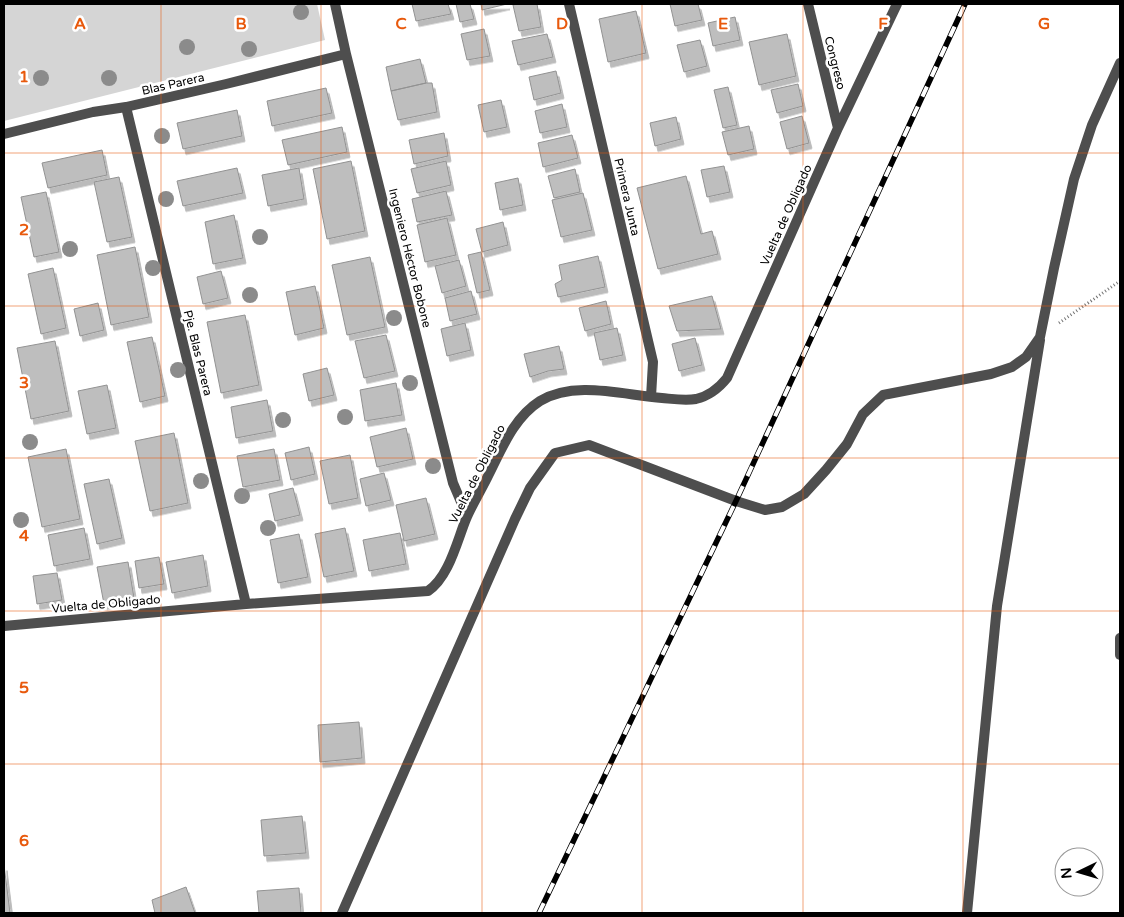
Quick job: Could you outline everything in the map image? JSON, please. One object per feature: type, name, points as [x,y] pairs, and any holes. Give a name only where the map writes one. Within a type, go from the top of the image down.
[{"type":"street","name":"Ingeniero Héctor Bobone","points":[[336,4],[346,54],[453,483],[467,516]]},
{"type":"street","name":"Primera Junta","points":[[569,4],[653,362],[652,397]]},
{"type":"street","name":"Congreso","points":[[808,4],[838,128]]},
{"type":"street","name":"Vuelta de Obligado","points":[[4,626],[246,604],[428,591],[436,586],[445,572],[467,516],[512,430],[527,410],[554,394],[567,391],[597,391],[681,400],[696,399],[715,390],[727,378],[838,128],[897,4]]},
{"type":"street","name":"Blas Parera","points":[[4,134],[346,54]]},
{"type":"street","points":[[967,913],[997,606],[1040,337],[1074,180],[1092,125],[1120,63]]},
{"type":"street","name":"Pje. Blas Parera","points":[[126,107],[246,604]]},
{"type":"street","points":[[342,913],[515,519],[530,488],[555,453],[589,445],[736,501],[765,510],[782,507],[804,494],[847,444],[863,414],[883,395],[991,374],[1012,367],[1026,357],[1040,337]]},
{"type":"street","points":[[1120,638],[1120,655]]},
{"type":"path","points":[[1040,337],[1120,281]]},
{"type":"shaded area","points":[[4,4],[317,4],[325,40],[4,121]]},
{"type":"building","points":[[412,4],[448,4],[451,14],[416,21]]},
{"type":"building","points":[[456,4],[470,4],[474,19],[460,22]]},
{"type":"building","points":[[481,4],[507,4],[482,10]]},
{"type":"building","points":[[537,4],[541,27],[519,31],[513,5]]},
{"type":"building","points":[[670,4],[698,4],[702,20],[675,26]]},
{"type":"building","points":[[636,11],[646,53],[608,62],[599,19]]},
{"type":"building","points":[[735,17],[740,40],[713,46],[708,23]]},
{"type":"building","points":[[484,29],[490,56],[467,60],[461,34]]},
{"type":"building","points":[[547,34],[553,57],[518,65],[512,41]]},
{"type":"building","points":[[787,34],[796,76],[759,85],[749,42]]},
{"type":"building","points":[[700,40],[707,66],[684,72],[677,45]]},
{"type":"building","points":[[420,59],[426,83],[391,91],[386,67]]},
{"type":"building","points":[[556,71],[561,93],[534,100],[529,77]]},
{"type":"building","points":[[432,83],[437,112],[398,120],[391,91]]},
{"type":"building","points":[[798,84],[803,106],[777,113],[771,90]]},
{"type":"building","points":[[728,87],[737,125],[723,128],[714,90]]},
{"type":"building","points":[[326,88],[332,113],[272,126],[267,101]]},
{"type":"building","points":[[501,100],[507,127],[484,132],[478,105]]},
{"type":"building","points":[[562,104],[567,127],[540,133],[535,111]]},
{"type":"building","points":[[237,110],[242,136],[183,149],[177,123]]},
{"type":"building","points":[[802,116],[809,143],[787,149],[780,122]]},
{"type":"building","points":[[676,117],[681,139],[655,146],[650,123]]},
{"type":"building","points":[[749,126],[754,149],[728,155],[722,132]]},
{"type":"building","points":[[342,127],[347,152],[288,165],[282,140]]},
{"type":"building","points":[[444,133],[448,156],[414,164],[409,140]]},
{"type":"building","points":[[572,135],[578,158],[543,167],[538,143]]},
{"type":"building","points":[[102,150],[107,175],[48,188],[42,163]]},
{"type":"building","points":[[351,161],[365,231],[327,239],[313,169]]},
{"type":"building","points":[[446,161],[451,185],[417,193],[411,169]]},
{"type":"building","points":[[724,166],[730,192],[707,197],[701,170]]},
{"type":"building","points":[[237,168],[243,193],[183,206],[177,181]]},
{"type":"building","points":[[299,168],[304,199],[268,206],[262,175]]},
{"type":"building","points":[[575,169],[580,192],[554,198],[548,176]]},
{"type":"building","points":[[686,176],[701,234],[712,231],[718,254],[658,269],[637,188]]},
{"type":"building","points":[[119,177],[132,237],[107,242],[94,182]]},
{"type":"building","points":[[518,178],[523,205],[500,210],[495,183]]},
{"type":"building","points":[[446,191],[452,215],[417,222],[412,199]]},
{"type":"building","points":[[46,192],[59,252],[34,257],[21,197]]},
{"type":"building","points":[[583,193],[592,230],[561,237],[552,200]]},
{"type":"building","points":[[234,215],[243,258],[213,264],[205,222]]},
{"type":"building","points":[[447,218],[456,255],[425,262],[417,225]]},
{"type":"building","points":[[503,222],[508,245],[482,252],[476,229]]},
{"type":"building","points":[[135,247],[149,317],[111,325],[97,255]]},
{"type":"building","points":[[481,252],[490,290],[477,293],[468,255]]},
{"type":"building","points":[[598,256],[605,287],[558,297],[555,284],[562,280],[559,265]]},
{"type":"building","points":[[370,257],[385,327],[347,335],[332,265]]},
{"type":"building","points":[[459,260],[466,286],[442,293],[435,266]]},
{"type":"building","points":[[53,268],[66,328],[41,334],[28,274]]},
{"type":"building","points":[[221,271],[228,298],[203,304],[197,277]]},
{"type":"building","points":[[315,286],[324,328],[295,335],[286,292]]},
{"type":"building","points":[[471,291],[477,314],[450,321],[445,298]]},
{"type":"building","points":[[712,296],[721,329],[677,331],[669,306]]},
{"type":"building","points":[[606,301],[611,324],[585,331],[579,308]]},
{"type":"building","points":[[98,303],[104,330],[80,336],[74,309]]},
{"type":"building","points":[[245,315],[259,385],[221,393],[207,322]]},
{"type":"building","points":[[465,323],[471,350],[447,356],[441,329]]},
{"type":"building","points":[[617,328],[623,355],[600,360],[594,333]]},
{"type":"building","points":[[386,335],[395,371],[364,378],[355,341]]},
{"type":"building","points":[[152,337],[165,396],[140,402],[127,342]]},
{"type":"building","points":[[695,338],[702,365],[679,371],[672,344]]},
{"type":"building","points":[[55,341],[69,411],[31,419],[17,348]]},
{"type":"building","points":[[559,346],[564,369],[548,371],[530,377],[524,354]]},
{"type":"building","points":[[327,368],[334,395],[309,401],[303,374]]},
{"type":"building","points":[[396,383],[402,415],[365,421],[360,390]]},
{"type":"building","points":[[107,385],[116,428],[87,434],[78,391]]},
{"type":"building","points":[[267,400],[273,431],[236,438],[231,407]]},
{"type":"building","points":[[406,428],[413,459],[377,467],[370,437]]},
{"type":"building","points":[[174,433],[188,503],[150,511],[135,441]]},
{"type":"building","points":[[309,447],[315,474],[291,480],[285,453]]},
{"type":"building","points":[[66,449],[80,519],[42,527],[28,457]]},
{"type":"building","points":[[274,449],[280,480],[243,487],[237,456]]},
{"type":"building","points":[[350,455],[358,498],[329,504],[320,461]]},
{"type":"building","points":[[384,473],[391,500],[366,506],[360,479]]},
{"type":"building","points":[[109,479],[122,538],[97,544],[84,484]]},
{"type":"building","points":[[293,488],[300,515],[275,521],[269,494]]},
{"type":"building","points":[[426,498],[435,534],[404,541],[396,505]]},
{"type":"building","points":[[84,528],[90,559],[54,566],[48,535]]},
{"type":"building","points":[[345,528],[354,571],[324,577],[315,534]]},
{"type":"building","points":[[400,533],[406,564],[369,571],[363,540]]},
{"type":"building","points":[[299,534],[308,577],[278,583],[270,540]]},
{"type":"building","points":[[203,555],[208,586],[172,593],[166,562]]},
{"type":"building","points":[[159,557],[164,584],[139,588],[135,561]]},
{"type":"building","points":[[128,562],[134,598],[104,604],[97,567]]},
{"type":"building","points":[[57,573],[62,600],[37,604],[33,576]]},
{"type":"building","points":[[359,722],[362,758],[320,762],[318,725]]},
{"type":"building","points":[[302,816],[306,853],[264,856],[261,820]]},
{"type":"building","points":[[4,865],[10,913],[4,913]]},
{"type":"building","points":[[186,887],[195,913],[155,913],[152,900]]},
{"type":"building","points":[[299,888],[301,913],[259,913],[257,891]]},
{"type":"railway","points":[[539,913],[736,501],[965,4]]}]
